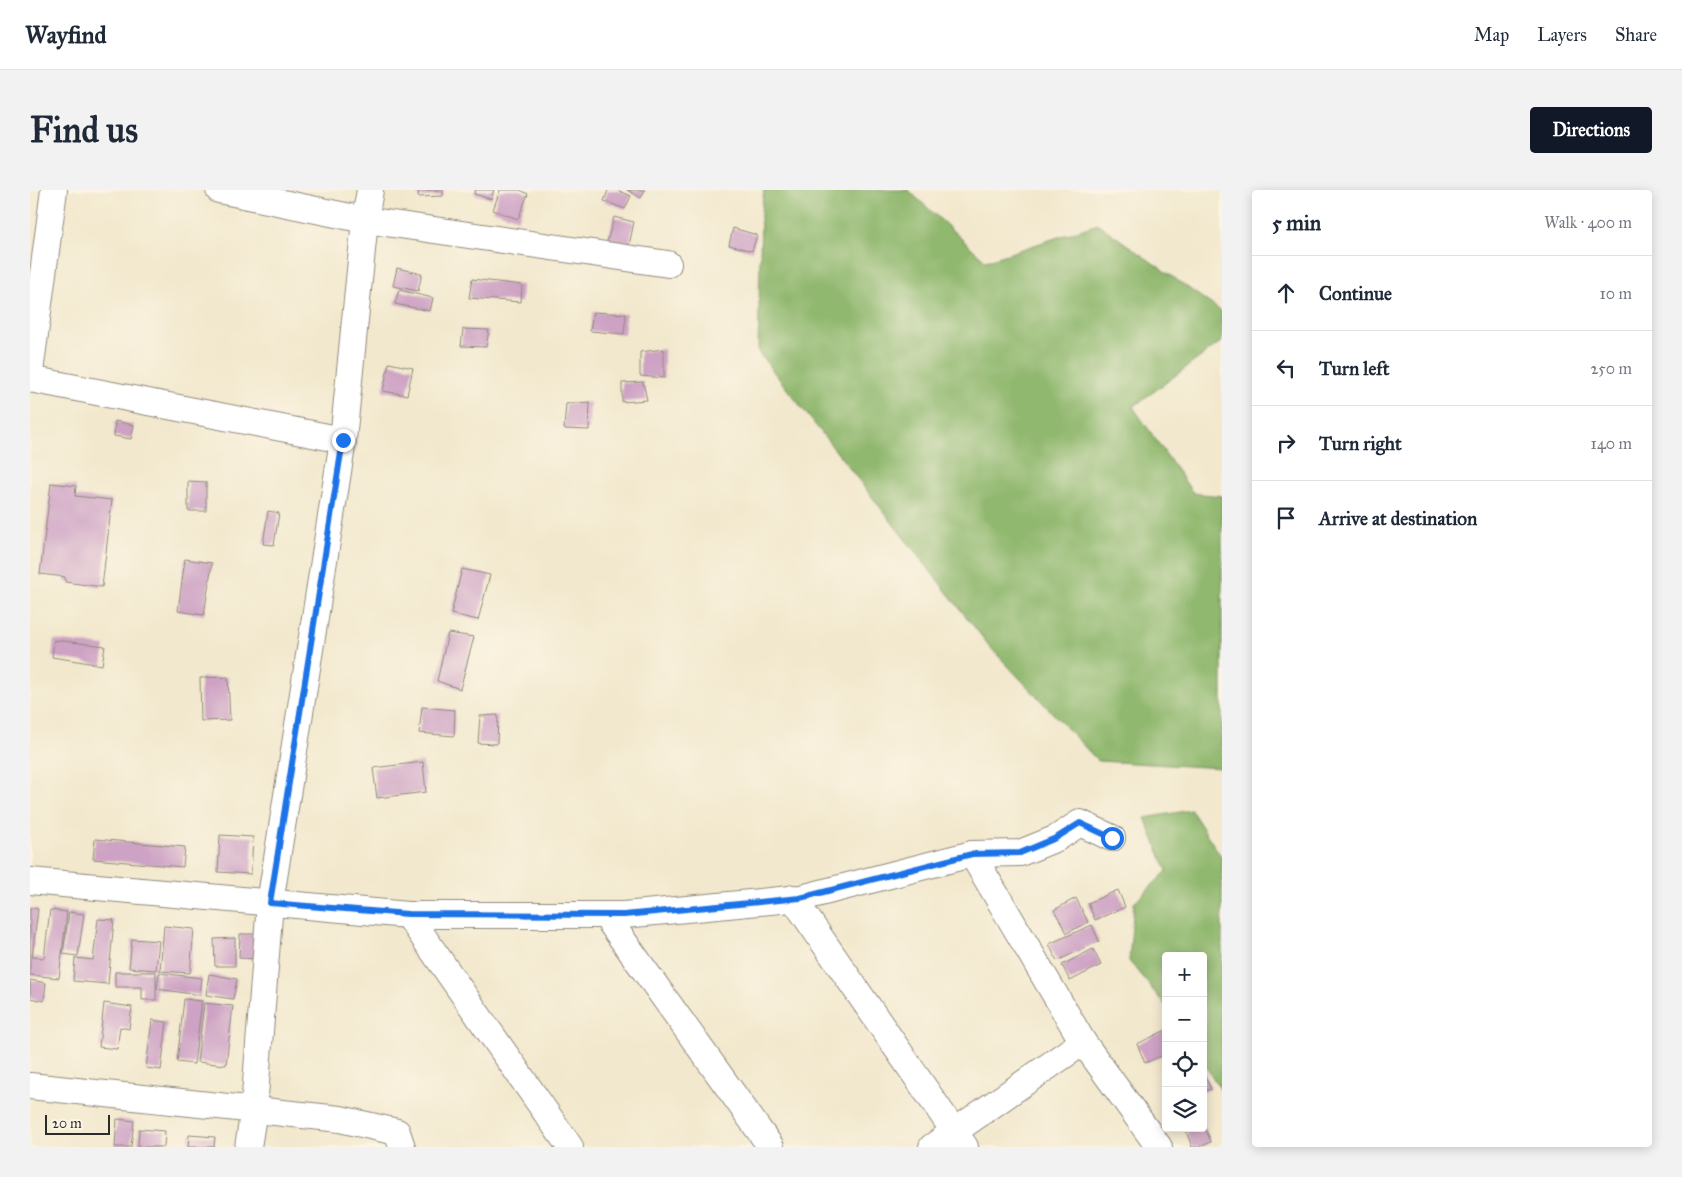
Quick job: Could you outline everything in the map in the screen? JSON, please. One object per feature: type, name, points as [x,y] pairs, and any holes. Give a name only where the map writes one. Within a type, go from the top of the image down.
[{"type":"street","points":[[30,372],[54,190]]},
{"type":"street","points":[[219,190],[365,220],[668,264]]},
{"type":"street","points":[[248,1147],[254,1110],[270,903],[343,440],[365,220],[370,190]]},
{"type":"street","points":[[30,379],[343,440]]},
{"type":"street","points":[[30,881],[408,914],[624,915],[800,898],[972,854],[1020,853],[1056,838],[1080,823],[1112,838]]},
{"type":"street","points":[[972,854],[1083,1042],[1159,1147]]},
{"type":"street","points":[[793,898],[959,1139]]},
{"type":"street","points":[[408,914],[570,1147]]},
{"type":"street","points":[[605,915],[771,1147]]},
{"type":"street","points":[[932,1147],[959,1139],[1083,1042]]},
{"type":"street","points":[[30,1086],[340,1118],[397,1132],[402,1147]]},
{"type":"green space","points":[[764,190],[908,190],[986,261],[1098,224],[1222,312],[1222,341],[1133,407],[1193,493],[1222,496],[1222,768],[1098,761],[990,647],[758,352],[761,212]]},
{"type":"green space","points":[[1191,810],[1222,858],[1222,1092],[1207,1068],[1207,952],[1162,952],[1162,1001],[1129,961],[1134,903],[1167,871],[1145,818]]},
{"type":"building","points":[[419,190],[443,190],[443,196],[418,197]]},
{"type":"building","points":[[475,190],[494,190],[491,199],[474,194]]},
{"type":"building","points":[[500,190],[520,190],[528,194],[518,219],[493,210]]},
{"type":"building","points":[[608,190],[617,190],[631,196],[625,209],[604,201]]},
{"type":"building","points":[[627,190],[645,190],[641,198]]},
{"type":"building","points":[[614,217],[634,222],[628,250],[606,245]]},
{"type":"building","points":[[733,228],[757,235],[752,251],[729,245]]},
{"type":"building","points":[[397,268],[422,274],[418,291],[393,286]]},
{"type":"building","points":[[472,279],[522,285],[521,302],[469,298]]},
{"type":"building","points":[[399,290],[433,298],[430,311],[395,304]]},
{"type":"building","points":[[593,312],[626,314],[624,334],[590,331]]},
{"type":"building","points":[[463,329],[489,330],[486,347],[461,346]]},
{"type":"building","points":[[664,349],[664,378],[640,376],[640,352]]},
{"type":"building","points":[[389,363],[413,368],[407,395],[383,391]]},
{"type":"building","points":[[643,382],[647,400],[622,402],[622,383]]},
{"type":"building","points":[[590,402],[589,430],[564,429],[566,404]]},
{"type":"building","points":[[115,421],[134,425],[131,439],[114,436]]},
{"type":"building","points":[[188,481],[206,482],[206,511],[188,511]]},
{"type":"building","points":[[51,483],[76,486],[75,496],[112,500],[102,587],[65,582],[65,577],[40,574]]},
{"type":"building","points":[[268,511],[279,513],[274,545],[263,544]]},
{"type":"building","points":[[185,559],[212,563],[204,615],[178,611]]},
{"type":"building","points":[[462,569],[490,575],[478,620],[451,614]]},
{"type":"building","points":[[448,633],[474,637],[460,689],[437,681]]},
{"type":"building","points":[[54,640],[105,646],[102,665],[52,657]]},
{"type":"building","points":[[228,677],[230,720],[201,721],[200,678]]},
{"type":"building","points":[[422,707],[455,710],[454,736],[419,733]]},
{"type":"building","points":[[498,715],[497,744],[478,743],[480,716]]},
{"type":"building","points":[[423,762],[426,792],[377,798],[373,768]]},
{"type":"building","points":[[220,835],[253,837],[251,874],[218,872]]},
{"type":"building","points":[[95,839],[185,847],[183,867],[93,859]]},
{"type":"building","points":[[1118,890],[1125,907],[1095,920],[1088,903]]},
{"type":"building","points":[[1076,898],[1088,922],[1067,933],[1054,910]]},
{"type":"building","points":[[30,908],[38,909],[32,957],[44,958],[50,910],[67,912],[59,978],[30,975]]},
{"type":"building","points":[[69,912],[84,914],[78,956],[63,954]]},
{"type":"building","points":[[98,919],[114,920],[108,984],[73,981],[75,958],[93,960]]},
{"type":"building","points":[[1092,925],[1099,941],[1057,961],[1049,944]]},
{"type":"building","points":[[164,926],[194,929],[190,973],[160,971]]},
{"type":"building","points":[[240,934],[258,934],[258,959],[239,958]]},
{"type":"building","points":[[235,938],[235,966],[215,966],[214,939]]},
{"type":"building","points":[[132,939],[159,941],[156,970],[129,968]]},
{"type":"building","points":[[1093,949],[1101,965],[1070,981],[1062,965]]},
{"type":"building","points":[[115,972],[156,972],[156,1000],[142,1000],[142,987],[115,987]]},
{"type":"building","points":[[159,973],[202,978],[200,995],[157,989]]},
{"type":"building","points":[[209,974],[237,979],[233,999],[206,995]]},
{"type":"building","points":[[30,980],[46,983],[44,1001],[30,998]]},
{"type":"building","points":[[184,999],[202,1001],[194,1064],[177,1062]]},
{"type":"building","points":[[104,1003],[132,1007],[129,1029],[120,1027],[117,1049],[99,1047]]},
{"type":"building","points":[[204,1003],[233,1006],[226,1065],[197,1062]]},
{"type":"building","points":[[152,1020],[167,1022],[161,1070],[146,1068]]},
{"type":"building","points":[[1162,1032],[1162,1056],[1145,1063],[1137,1044]]},
{"type":"building","points":[[1207,1080],[1211,1089],[1207,1090]]},
{"type":"building","points":[[117,1119],[134,1121],[131,1147],[115,1147]]},
{"type":"building","points":[[139,1129],[165,1131],[164,1147],[138,1147]]},
{"type":"building","points":[[1186,1132],[1207,1132],[1211,1142],[1199,1147],[1192,1147]]},
{"type":"building","points":[[189,1135],[215,1137],[214,1147],[188,1147]]},
{"type":"route","points":[[343,440],[270,903],[408,914],[624,915],[800,898],[972,854],[1020,853],[1056,838],[1080,823],[1112,838]]}]
